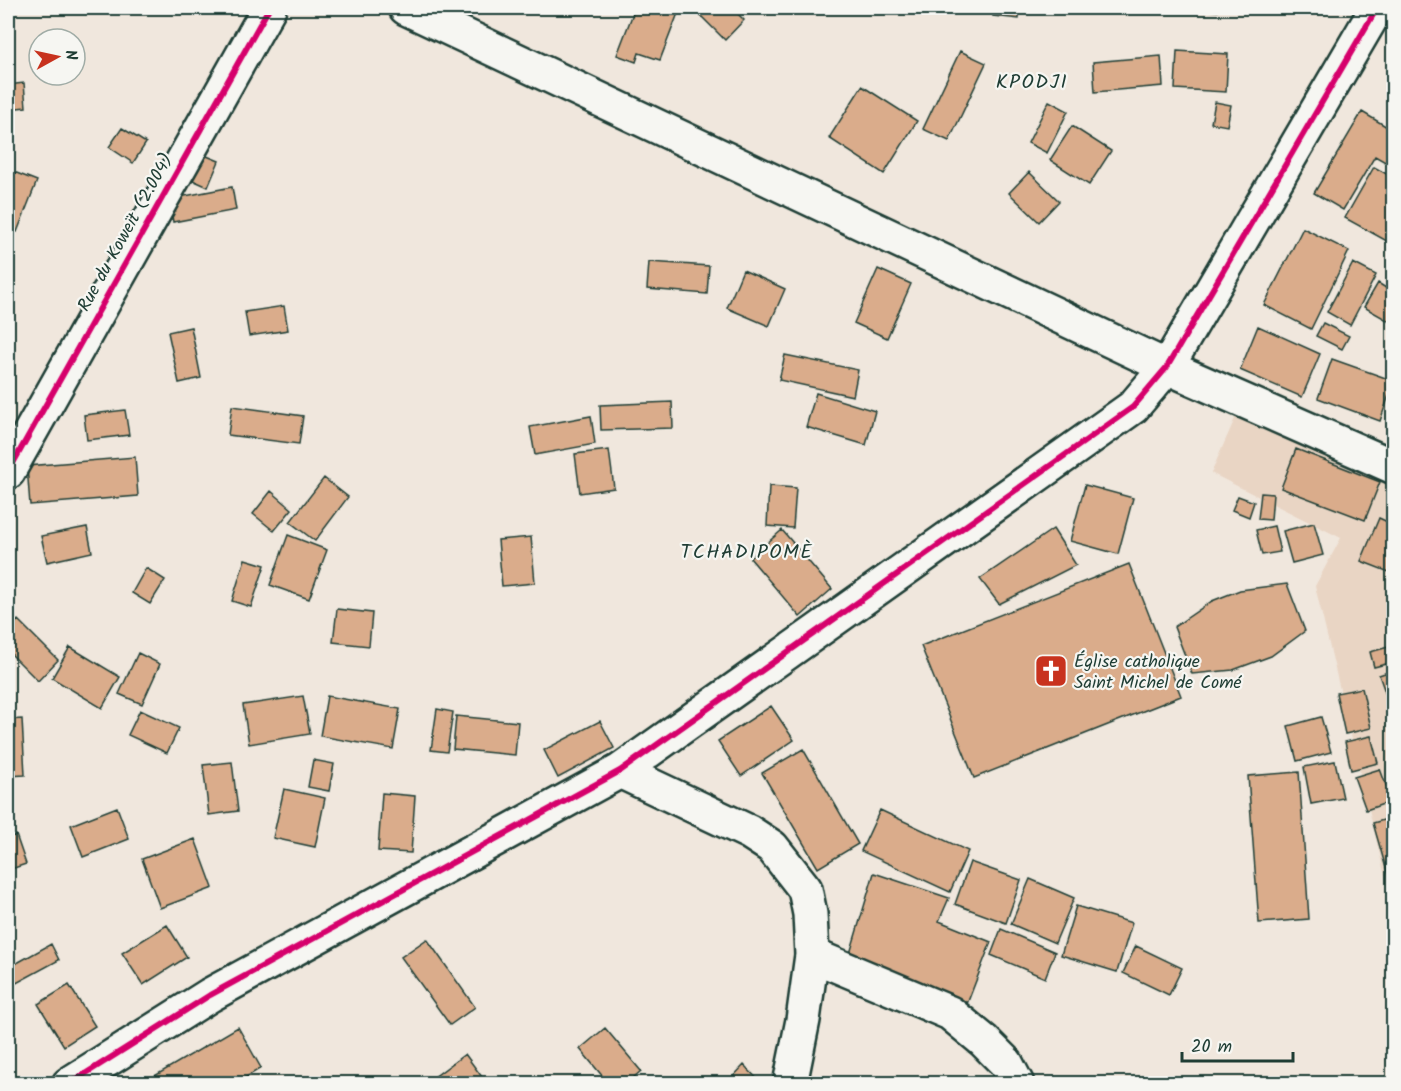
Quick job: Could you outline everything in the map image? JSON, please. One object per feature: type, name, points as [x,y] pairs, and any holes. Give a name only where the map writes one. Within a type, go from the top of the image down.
[{"type":"street","name":"Rue du Koweït (2.004)","points":[[8,472],[268,8]]},
{"type":"street","points":[[405,8],[1167,367],[1394,467]]},
{"type":"street","points":[[69,1083],[210,995],[620,771],[1133,407],[1167,367],[1377,8]]},
{"type":"street","points":[[620,771],[749,832],[771,847],[805,889],[810,914],[812,955],[803,1020],[790,1083]]},
{"type":"street","points":[[812,955],[950,1013],[1006,1063],[1017,1083]]},
{"type":"shaded area","points":[[1237,414],[1393,483],[1393,909],[1315,586],[1341,538],[1211,473]]},
{"type":"building","points":[[635,8],[680,8],[660,60],[639,53],[636,62],[617,55]]},
{"type":"building","points":[[693,8],[732,8],[744,20],[725,40]]},
{"type":"building","points":[[994,8],[1020,8],[1019,19],[993,16]]},
{"type":"building","points":[[1184,8],[1219,8],[1218,11]]},
{"type":"building","points":[[960,51],[986,63],[949,141],[923,129]]},
{"type":"building","points":[[1177,51],[1228,54],[1226,92],[1175,89]]},
{"type":"building","points":[[1161,56],[1163,86],[1095,92],[1093,62]]},
{"type":"building","points":[[24,83],[26,107],[8,109],[8,85]]},
{"type":"building","points":[[862,86],[917,121],[884,174],[829,138]]},
{"type":"building","points":[[1049,101],[1068,111],[1047,153],[1028,143]]},
{"type":"building","points":[[1215,102],[1231,105],[1227,126],[1211,123]]},
{"type":"building","points":[[1362,112],[1394,131],[1394,167],[1375,156],[1343,210],[1314,193]]},
{"type":"building","points":[[1072,126],[1111,151],[1089,185],[1050,160]]},
{"type":"building","points":[[122,128],[146,143],[133,163],[109,147]]},
{"type":"building","points":[[197,152],[219,161],[208,187],[186,177]]},
{"type":"building","points":[[1374,167],[1394,178],[1394,245],[1345,218]]},
{"type":"building","points":[[14,172],[37,181],[17,232],[8,228],[8,190]]},
{"type":"building","points":[[1029,172],[1059,201],[1039,222],[1009,193]]},
{"type":"building","points":[[232,187],[236,210],[173,222],[169,199]]},
{"type":"building","points":[[1303,228],[1349,251],[1311,329],[1264,305]]},
{"type":"building","points":[[649,262],[709,266],[707,294],[647,289]]},
{"type":"building","points":[[1353,263],[1376,275],[1350,325],[1327,312]]},
{"type":"building","points":[[878,269],[911,284],[887,338],[854,323]]},
{"type":"building","points":[[743,270],[785,289],[769,326],[727,308]]},
{"type":"building","points":[[1378,283],[1394,293],[1394,324],[1364,307]]},
{"type":"building","points":[[284,306],[288,330],[249,336],[245,312]]},
{"type":"building","points":[[1323,323],[1349,336],[1342,349],[1316,336]]},
{"type":"building","points":[[1258,326],[1320,354],[1302,397],[1240,370]]},
{"type":"building","points":[[191,327],[201,378],[179,383],[168,332]]},
{"type":"building","points":[[785,355],[858,370],[853,396],[779,380]]},
{"type":"building","points":[[1332,359],[1394,381],[1380,421],[1318,398]]},
{"type":"building","points":[[816,393],[875,411],[866,445],[806,427]]},
{"type":"building","points":[[672,402],[673,428],[601,430],[600,405]]},
{"type":"building","points":[[232,406],[303,416],[299,444],[228,435]]},
{"type":"building","points":[[125,410],[129,435],[87,440],[84,415]]},
{"type":"building","points":[[591,416],[595,444],[535,455],[530,427]]},
{"type":"building","points":[[1296,449],[1380,482],[1365,520],[1281,488]]},
{"type":"building","points":[[609,450],[614,488],[580,493],[575,454]]},
{"type":"building","points":[[135,457],[138,496],[30,505],[27,466]]},
{"type":"building","points":[[324,478],[348,497],[315,541],[290,522]]},
{"type":"building","points":[[1085,485],[1133,498],[1118,554],[1070,541]]},
{"type":"building","points":[[769,486],[796,488],[793,528],[767,526]]},
{"type":"building","points":[[271,491],[292,509],[274,531],[253,514]]},
{"type":"building","points":[[1261,493],[1273,494],[1271,520],[1258,519]]},
{"type":"building","points":[[1238,496],[1254,502],[1249,517],[1232,510]]},
{"type":"building","points":[[1379,518],[1394,525],[1394,574],[1361,561]]},
{"type":"building","points":[[1314,523],[1323,555],[1292,563],[1283,531]]},
{"type":"building","points":[[1274,526],[1280,552],[1262,555],[1256,530]]},
{"type":"building","points":[[87,527],[92,552],[47,562],[41,536]]},
{"type":"building","points":[[1053,529],[1076,565],[999,604],[980,579]]},
{"type":"building","points":[[782,530],[832,589],[800,617],[750,558]]},
{"type":"building","points":[[288,535],[327,550],[309,599],[270,585]]},
{"type":"building","points":[[531,537],[535,583],[502,586],[498,540]]},
{"type":"building","points":[[245,559],[265,565],[251,607],[232,601]]},
{"type":"building","name":"Église catholique Saint Michel de Comé","points":[[1129,564],[1181,696],[974,778],[921,646]]},
{"type":"building","points":[[146,568],[165,580],[150,604],[132,593]]},
{"type":"building","points":[[1287,584],[1305,631],[1271,656],[1233,670],[1192,674],[1174,627],[1212,601],[1240,590]]},
{"type":"building","points":[[337,609],[372,613],[369,646],[333,642]]},
{"type":"building","points":[[18,620],[58,660],[38,681],[8,651],[8,631]]},
{"type":"building","points":[[1392,646],[1394,662],[1374,667],[1370,652]]},
{"type":"building","points":[[70,647],[120,677],[102,708],[52,678]]},
{"type":"building","points":[[138,653],[160,664],[142,704],[119,694]]},
{"type":"building","points":[[1394,670],[1394,705],[1390,706],[1379,675]]},
{"type":"building","points":[[1362,688],[1371,728],[1345,734],[1336,693]]},
{"type":"building","points":[[303,696],[310,734],[249,744],[243,705]]},
{"type":"building","points":[[327,696],[400,709],[393,749],[320,736]]},
{"type":"building","points":[[771,706],[794,740],[741,776],[718,741]]},
{"type":"building","points":[[437,709],[453,712],[447,752],[431,750]]},
{"type":"building","points":[[140,710],[179,728],[167,753],[128,735]]},
{"type":"building","points":[[456,716],[518,722],[515,755],[453,749]]},
{"type":"building","points":[[1321,717],[1331,752],[1297,761],[1288,726]]},
{"type":"building","points":[[22,719],[25,775],[8,776],[8,720]]},
{"type":"building","points":[[600,721],[614,748],[558,778],[544,750]]},
{"type":"building","points":[[1371,736],[1378,763],[1351,770],[1345,742]]},
{"type":"building","points":[[803,749],[858,844],[818,868],[762,773]]},
{"type":"building","points":[[313,760],[334,764],[329,791],[308,787]]},
{"type":"building","points":[[1335,761],[1343,798],[1311,804],[1304,767]]},
{"type":"building","points":[[232,762],[238,811],[209,815],[203,765]]},
{"type":"building","points":[[1380,769],[1392,801],[1366,810],[1354,777]]},
{"type":"building","points":[[1299,772],[1309,919],[1259,923],[1248,776]]},
{"type":"building","points":[[284,789],[325,798],[315,847],[273,838]]},
{"type":"building","points":[[382,793],[415,796],[411,853],[378,851]]},
{"type":"building","points":[[117,807],[129,839],[83,857],[71,825]]},
{"type":"building","points":[[880,810],[968,851],[950,892],[861,851]]},
{"type":"building","points":[[1394,817],[1394,896],[1373,823]]},
{"type":"building","points":[[16,835],[26,864],[8,870],[8,838]]},
{"type":"building","points":[[195,839],[213,888],[160,908],[142,859]]},
{"type":"building","points":[[970,862],[1021,880],[1006,923],[955,904]]},
{"type":"building","points":[[874,873],[949,898],[939,921],[991,942],[967,1004],[849,957]]},
{"type":"building","points":[[1030,879],[1074,898],[1055,943],[1011,924]]},
{"type":"building","points":[[1076,906],[1132,923],[1117,972],[1061,955]]},
{"type":"building","points":[[167,925],[187,957],[143,985],[122,953]]},
{"type":"building","points":[[1001,929],[1055,952],[1045,978],[991,955]]},
{"type":"building","points":[[427,939],[475,1007],[450,1025],[401,957]]},
{"type":"building","points":[[51,944],[59,960],[9,987],[8,968]]},
{"type":"building","points":[[1136,946],[1182,968],[1169,995],[1123,973]]},
{"type":"building","points":[[69,985],[95,1026],[64,1046],[38,1004]]},
{"type":"building","points":[[238,1027],[261,1068],[235,1084],[141,1084]]},
{"type":"building","points":[[605,1028],[641,1071],[626,1084],[609,1084],[580,1049]]},
{"type":"building","points":[[465,1054],[485,1081],[481,1084],[438,1084],[433,1078]]},
{"type":"building","points":[[744,1065],[762,1084],[726,1084]]},
{"type":"cycle path","points":[[8,472],[269,8]]},
{"type":"cycle path","points":[[69,1084],[210,995],[620,771],[1133,407],[1167,367],[1377,8]]},
{"type":"place","name":"Église catholique Saint Michel de Comé","points":[[1051,671]]},
{"type":"district","name":"KPODJI","points":[[1032,81]]},
{"type":"district","name":"TCHADIPOMÈ","points":[[747,551]]}]
